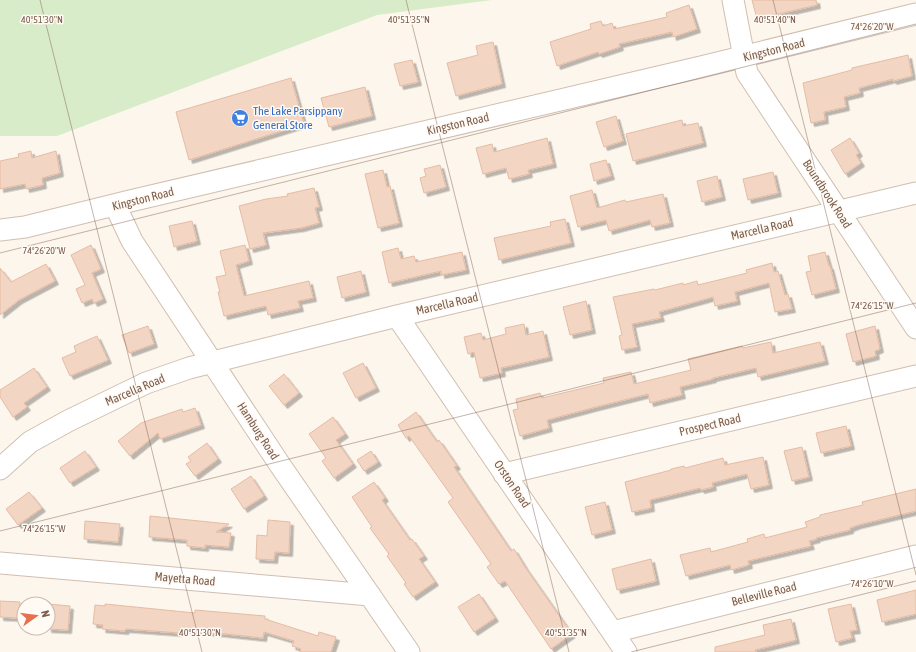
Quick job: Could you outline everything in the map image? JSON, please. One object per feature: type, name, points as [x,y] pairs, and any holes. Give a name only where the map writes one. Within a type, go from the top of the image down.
[{"type":"street","name":"Boundbrook Road","points":[[733,0],[747,73],[916,328]]},
{"type":"street","name":"Kingston Road","points":[[0,230],[25,228],[115,205],[744,57],[916,14]]},
{"type":"street","name":"Marcella Road","points":[[0,469],[30,442],[68,420],[146,383],[189,368],[397,316],[916,192]]},
{"type":"street","name":"Hamburg Road","points":[[115,205],[132,241],[280,465],[410,652]]},
{"type":"street","points":[[0,247],[25,228]]},
{"type":"street","name":"Orston Road","points":[[397,316],[626,652]]},
{"type":"street","name":"Prospect Road","points":[[504,474],[916,376]]},
{"type":"street","name":"Belleville Road","points":[[613,632],[916,556]]},
{"type":"street","name":"Mayetta Road","points":[[0,563],[370,595]]},
{"type":"green space","points":[[0,0],[492,0],[377,15],[57,136],[0,136]]},
{"type":"building","points":[[752,0],[816,0],[817,5],[757,19]]},
{"type":"building","points":[[689,5],[697,29],[673,37],[672,32],[619,44],[620,47],[599,54],[598,52],[557,66],[550,42],[591,29],[590,24],[601,21],[603,26],[612,23],[614,29],[667,17],[666,13]]},
{"type":"building","points":[[493,42],[502,84],[456,96],[447,63],[478,55],[476,46]]},
{"type":"building","points":[[908,55],[912,76],[893,81],[893,79],[859,88],[860,93],[844,97],[846,107],[824,112],[825,120],[811,123],[803,83],[852,70],[852,68]]},
{"type":"building","points":[[412,60],[418,82],[400,86],[394,64]]},
{"type":"building","name":"The Lake Parsippany General Store","points":[[291,78],[304,124],[189,160],[176,112]]},
{"type":"building","points":[[365,87],[372,116],[329,127],[321,98]]},
{"type":"building","points":[[616,116],[623,141],[604,147],[596,122]]},
{"type":"building","points":[[682,120],[683,126],[698,123],[703,143],[633,161],[626,134]]},
{"type":"building","points":[[547,138],[553,164],[528,170],[529,174],[509,179],[506,168],[483,174],[476,148],[492,144],[494,152]]},
{"type":"building","points":[[850,138],[859,153],[856,155],[861,163],[845,174],[831,150]]},
{"type":"building","points":[[31,151],[32,158],[56,151],[60,173],[42,178],[43,185],[26,189],[25,184],[0,189],[0,161],[19,157],[18,154]]},
{"type":"building","points":[[606,160],[611,176],[594,181],[590,164]]},
{"type":"building","points":[[440,165],[446,187],[424,193],[420,178],[426,176],[424,169]]},
{"type":"building","points":[[383,170],[387,187],[390,186],[399,223],[378,228],[365,174]]},
{"type":"building","points":[[773,172],[778,193],[748,200],[743,179]]},
{"type":"building","points":[[717,176],[722,197],[702,202],[697,181]]},
{"type":"building","points":[[314,188],[319,207],[315,208],[319,223],[301,228],[263,233],[266,245],[250,249],[239,206],[266,199],[288,196],[287,194]]},
{"type":"building","points":[[592,190],[597,208],[625,200],[626,202],[663,194],[670,223],[652,227],[650,220],[609,231],[606,220],[578,227],[570,196]]},
{"type":"building","points":[[565,219],[571,243],[499,260],[494,238],[551,226],[550,222]]},
{"type":"building","points":[[192,221],[197,241],[174,247],[169,226]]},
{"type":"building","points":[[91,245],[101,269],[92,273],[103,299],[94,303],[92,299],[82,303],[76,289],[85,285],[71,255]]},
{"type":"building","points":[[245,245],[249,261],[236,265],[244,296],[309,281],[313,298],[298,301],[300,308],[268,315],[266,306],[224,316],[216,277],[226,275],[220,251]]},
{"type":"building","points":[[398,248],[401,259],[414,256],[416,262],[462,252],[466,270],[441,275],[441,271],[389,283],[382,252]]},
{"type":"building","points":[[825,252],[836,289],[812,295],[806,272],[811,271],[808,256]]},
{"type":"building","points":[[772,263],[774,272],[778,271],[785,295],[788,294],[792,309],[775,312],[769,283],[735,292],[737,301],[715,306],[713,297],[659,312],[661,318],[632,324],[637,347],[622,350],[619,336],[622,335],[613,297],[655,290],[683,283],[683,285],[697,281],[698,285],[747,273],[746,270]]},
{"type":"building","points":[[46,264],[55,281],[19,300],[0,315],[0,268],[11,282]]},
{"type":"building","points":[[361,271],[366,292],[342,298],[337,277]]},
{"type":"building","points":[[586,301],[592,330],[570,335],[563,307]]},
{"type":"building","points":[[524,324],[526,335],[543,331],[549,357],[501,368],[502,373],[480,378],[474,352],[468,354],[464,337],[481,333],[483,340],[506,334],[505,328]]},
{"type":"building","points":[[148,326],[154,344],[129,353],[122,335]]},
{"type":"building","points":[[875,326],[880,349],[875,351],[876,356],[853,362],[846,334]]},
{"type":"building","points":[[97,336],[108,360],[70,376],[62,358],[76,352],[74,346]]},
{"type":"building","points":[[771,342],[773,353],[820,342],[825,361],[758,377],[756,368],[713,378],[680,387],[682,395],[650,403],[648,394],[547,420],[549,428],[520,436],[513,410],[518,409],[516,399],[540,393],[542,398],[604,383],[603,378],[631,372],[634,384],[691,370],[688,359],[742,346],[743,348]]},
{"type":"building","points":[[363,363],[376,388],[356,398],[343,373]]},
{"type":"building","points":[[34,368],[47,387],[24,403],[27,407],[13,417],[0,397],[0,390]]},
{"type":"building","points":[[284,374],[299,393],[284,405],[269,386]]},
{"type":"building","points":[[195,408],[201,425],[160,439],[158,433],[130,456],[118,441],[141,423],[182,409],[183,412]]},
{"type":"building","points":[[416,412],[437,442],[439,440],[457,466],[454,467],[511,551],[514,549],[572,634],[551,649],[505,581],[499,584],[487,567],[491,564],[448,502],[453,498],[409,436],[406,438],[398,425]]},
{"type":"building","points":[[333,417],[345,434],[336,440],[353,464],[334,478],[322,461],[326,458],[309,434]]},
{"type":"building","points":[[846,426],[851,446],[821,453],[816,433]]},
{"type":"building","points":[[207,443],[218,459],[195,476],[186,464],[191,461],[188,457]]},
{"type":"building","points":[[802,447],[809,477],[792,481],[784,451]]},
{"type":"building","points":[[85,451],[96,467],[70,483],[60,468]]},
{"type":"building","points":[[371,451],[378,462],[364,471],[357,460]]},
{"type":"building","points":[[763,457],[769,485],[751,489],[747,474],[712,483],[713,487],[701,490],[700,488],[650,500],[651,508],[632,512],[625,482],[671,469],[684,466],[685,468],[723,458],[725,465]]},
{"type":"building","points":[[251,476],[264,496],[244,509],[231,489]]},
{"type":"building","points":[[374,482],[385,498],[382,500],[410,540],[412,539],[424,556],[419,559],[435,582],[413,597],[404,584],[406,583],[387,556],[389,554],[370,528],[372,527],[352,497]]},
{"type":"building","points":[[916,489],[916,511],[858,525],[850,528],[850,530],[816,538],[817,539],[809,541],[811,546],[748,561],[749,565],[731,570],[730,565],[686,576],[680,555],[710,548],[711,552],[748,542],[747,539],[764,534],[765,538],[807,527],[805,522],[820,517],[820,515],[863,505],[862,502]]},
{"type":"building","points":[[29,492],[42,508],[18,525],[6,509]]},
{"type":"building","points":[[605,502],[612,530],[592,535],[585,507]]},
{"type":"building","points":[[150,516],[229,524],[216,532],[231,533],[229,547],[205,545],[205,548],[187,546],[187,540],[149,537]]},
{"type":"building","points":[[268,520],[290,522],[289,553],[275,552],[274,560],[256,559],[257,535],[267,536]]},
{"type":"building","points":[[85,521],[120,524],[118,542],[84,539]]},
{"type":"building","points":[[651,559],[656,581],[617,590],[612,569]]},
{"type":"building","points":[[916,590],[916,614],[882,622],[877,600]]},
{"type":"building","points":[[479,594],[495,618],[474,632],[458,607]]},
{"type":"building","points":[[0,601],[16,602],[16,618],[0,617]]},
{"type":"building","points":[[105,604],[195,613],[195,610],[265,616],[265,619],[318,636],[319,632],[336,637],[331,652],[300,652],[301,649],[292,646],[294,641],[264,632],[263,638],[180,629],[180,633],[126,629],[125,631],[102,629],[103,625],[93,624],[95,605],[105,606]]},
{"type":"building","points":[[851,604],[857,630],[850,631],[852,638],[836,642],[828,609]]},
{"type":"building","points":[[56,605],[70,606],[68,630],[56,629]]},
{"type":"building","points":[[791,619],[796,640],[755,650],[756,652],[715,652],[715,647],[765,635],[763,625]]},
{"type":"place","name":"The Lake Parsippany General Store","points":[[240,118]]}]
